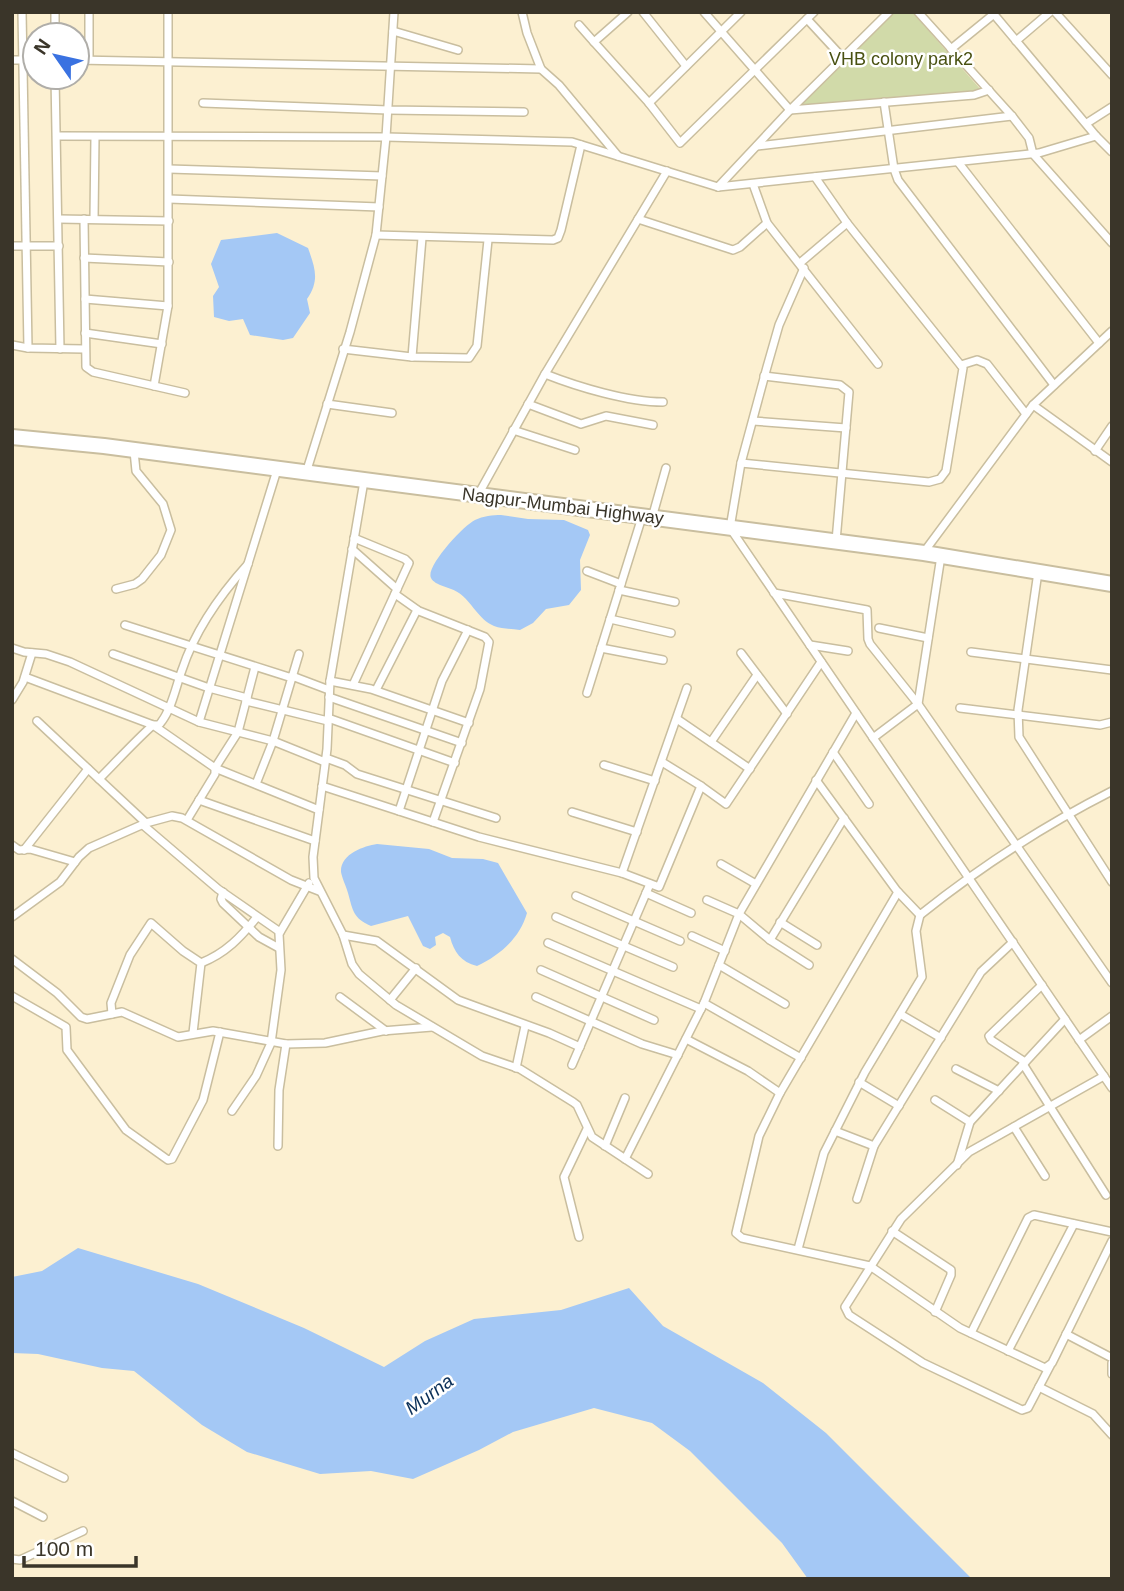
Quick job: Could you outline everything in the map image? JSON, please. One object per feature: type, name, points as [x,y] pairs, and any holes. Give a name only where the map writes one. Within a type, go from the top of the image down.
[{"type":"highway","name":"Nagpur-Mumbai Highway","points":[[12,437],[836,541],[1112,584]]},
{"type":"street","points":[[154,386],[168,306],[168,12]]},
{"type":"street","points":[[305,474],[376,234],[386,137],[394,12]]},
{"type":"street","points":[[522,12],[541,69],[559,85],[618,156]]},
{"type":"street","points":[[593,41],[628,12]]},
{"type":"street","points":[[643,12],[686,66]]},
{"type":"street","points":[[704,12],[790,110]]},
{"type":"street","points":[[649,103],[741,12]]},
{"type":"street","points":[[579,25],[649,103],[680,143],[814,12]]},
{"type":"street","points":[[718,187],[790,110],[889,12]]},
{"type":"street","points":[[918,12],[1012,116],[1029,138],[1033,154],[1112,243]]},
{"type":"street","points":[[1016,40],[1049,12]]},
{"type":"street","points":[[1055,12],[1112,75]]},
{"type":"street","points":[[951,49],[993,13],[1112,152]]},
{"type":"street","points":[[807,19],[843,58]]},
{"type":"street","points":[[393,31],[458,50]]},
{"type":"street","points":[[91,60],[541,69]]},
{"type":"street","points":[[790,110],[974,95],[989,90]]},
{"type":"street","points":[[24,91],[28,348]]},
{"type":"street","points":[[55,91],[60,349]]},
{"type":"street","points":[[884,102],[898,180],[1054,385]]},
{"type":"street","points":[[203,103],[524,112]]},
{"type":"street","points":[[1087,123],[1112,107]]},
{"type":"street","points":[[757,146],[1012,116]]},
{"type":"street","points":[[57,136],[386,137],[572,142],[718,187],[1033,154],[1096,136]]},
{"type":"street","points":[[94,219],[95,137]]},
{"type":"street","points":[[376,234],[488,240],[558,238],[581,145]]},
{"type":"street","points":[[958,162],[1099,342]]},
{"type":"street","points":[[169,169],[382,176]]},
{"type":"street","points":[[478,496],[545,374],[667,171]]},
{"type":"street","points":[[741,463],[929,482],[940,478],[946,471],[963,372],[961,365],[847,223],[816,177]]},
{"type":"street","points":[[753,184],[767,223],[878,364]]},
{"type":"street","points":[[169,199],[379,207]]},
{"type":"street","points":[[59,219],[169,221]]},
{"type":"street","points":[[84,219],[85,364],[89,370],[185,393]]},
{"type":"street","points":[[638,219],[733,250],[767,223]]},
{"type":"street","points":[[847,223],[802,265],[779,325],[764,376],[741,463],[730,528],[1112,1088]]},
{"type":"street","points":[[412,357],[422,238]]},
{"type":"street","points":[[343,349],[465,360],[473,356],[477,346],[488,240]]},
{"type":"street","points":[[12,246],[59,246]]},
{"type":"street","points":[[85,258],[169,262]]},
{"type":"street","points":[[85,299],[168,306]]},
{"type":"street","points":[[924,553],[1033,405],[1112,331]]},
{"type":"street","points":[[85,333],[162,344]]},
{"type":"street","points":[[12,345],[28,348],[84,349]]},
{"type":"street","points":[[961,365],[977,360],[987,364],[1026,414]]},
{"type":"street","points":[[545,374],[575,386],[645,402],[663,402]]},
{"type":"street","points":[[764,376],[845,387],[849,391],[836,541]]},
{"type":"street","points":[[327,404],[392,413]]},
{"type":"street","points":[[528,404],[581,424],[609,416],[653,425]]},
{"type":"street","points":[[1033,405],[1112,462]]},
{"type":"street","points":[[753,421],[846,428]]},
{"type":"street","points":[[1096,451],[1112,426]]},
{"type":"street","points":[[513,430],[575,450]]},
{"type":"street","points":[[116,589],[135,584],[142,579],[161,555],[171,530],[163,504],[136,471],[134,452]]},
{"type":"street","points":[[587,692],[620,587],[666,468]]},
{"type":"street","points":[[199,722],[277,470]]},
{"type":"street","points":[[364,481],[330,681],[313,874],[343,935],[355,970],[390,1000],[433,1027],[482,1056],[516,1068],[575,1103],[592,1138],[648,1174]]},
{"type":"street","points":[[353,685],[408,565],[407,561],[354,538]]},
{"type":"street","points":[[352,549],[416,610],[487,638],[489,642],[482,685],[433,822]]},
{"type":"street","points":[[873,738],[918,704],[941,556]]},
{"type":"street","points":[[99,779],[141,734],[153,725],[160,724],[189,646],[225,590],[248,564]]},
{"type":"street","points":[[587,571],[620,587],[675,602]]},
{"type":"street","points":[[1038,572],[1017,731],[1020,742],[1112,881]]},
{"type":"street","points":[[774,593],[865,608],[868,612],[869,642],[918,704],[1112,983]]},
{"type":"street","points":[[376,690],[416,610]]},
{"type":"street","points":[[610,619],[671,633]]},
{"type":"street","points":[[125,625],[292,677],[461,743]]},
{"type":"street","points":[[879,628],[928,638]]},
{"type":"street","points":[[399,811],[404,789],[442,681],[468,630]]},
{"type":"street","points":[[810,645],[848,651]]},
{"type":"street","points":[[12,648],[46,654],[70,662],[199,722],[273,741],[345,765],[357,774],[496,818]]},
{"type":"street","points":[[601,648],[663,660]]},
{"type":"street","points":[[971,652],[1112,670]]},
{"type":"street","points":[[12,700],[25,677],[32,653]]},
{"type":"street","points":[[741,653],[787,715]]},
{"type":"street","points":[[113,654],[209,688],[328,719],[455,763]]},
{"type":"street","points":[[256,785],[273,741],[299,654]]},
{"type":"street","points":[[662,762],[726,804],[821,662]]},
{"type":"street","points":[[187,820],[238,732],[256,667]]},
{"type":"street","points":[[711,743],[757,675]]},
{"type":"street","points":[[25,677],[153,725],[215,768],[319,810]]},
{"type":"street","points":[[330,681],[376,690],[469,723]]},
{"type":"street","points":[[622,873],[687,688]]},
{"type":"street","points":[[960,708],[1100,725],[1112,722]]},
{"type":"street","points":[[625,1159],[703,1006],[739,914],[856,713]]},
{"type":"street","points":[[677,719],[750,769]]},
{"type":"street","points":[[37,721],[144,824],[223,892],[280,932]]},
{"type":"street","points":[[833,752],[869,804]]},
{"type":"street","points":[[604,765],[655,781]]},
{"type":"street","points":[[16,849],[88,769]]},
{"type":"street","points":[[816,780],[898,892],[920,915]]},
{"type":"street","points":[[322,786],[479,837],[622,873],[659,887],[701,786]]},
{"type":"street","points":[[798,1250],[822,1158],[859,1082],[923,974],[916,931],[920,915],[969,876],[1017,845],[1066,814],[1112,791]]},
{"type":"street","points":[[199,800],[315,841]]},
{"type":"street","points":[[572,812],[637,832]]},
{"type":"street","points":[[12,917],[60,883],[89,848],[144,824],[172,816],[187,820],[291,880],[320,891]]},
{"type":"street","points":[[770,940],[844,818]]},
{"type":"street","points":[[16,849],[30,849],[75,862]]},
{"type":"street","points":[[722,864],[756,884]]},
{"type":"street","points":[[232,1111],[258,1072],[271,1043],[281,970],[280,932],[313,874]]},
{"type":"street","points":[[572,1065],[650,884]]},
{"type":"street","points":[[223,892],[222,901],[261,938],[279,948]]},
{"type":"street","points":[[898,892],[780,1093],[759,1136],[735,1229],[738,1236],[870,1266],[971,1334],[1042,1368],[1050,1366]]},
{"type":"street","points":[[646,893],[691,913]]},
{"type":"street","points":[[576,896],[680,941]]},
{"type":"street","points":[[707,900],[739,914],[770,940],[809,965]]},
{"type":"street","points":[[201,963],[219,956],[233,945],[257,916]]},
{"type":"street","points":[[556,917],[673,967]]},
{"type":"street","points":[[780,922],[817,945]]},
{"type":"street","points":[[112,1014],[111,1003],[130,955],[149,924],[154,923],[183,951],[201,963]]},
{"type":"street","points":[[343,935],[377,942],[458,1000],[580,1047]]},
{"type":"street","points":[[692,936],[725,951]]},
{"type":"street","points":[[857,1199],[874,1146],[981,972],[1013,942]]},
{"type":"street","points":[[548,943],[703,1006],[801,1058]]},
{"type":"street","points":[[12,959],[57,993],[81,1017],[87,1019],[124,1012],[178,1037],[208,1030],[286,1044],[325,1042],[386,1031],[433,1027]]},
{"type":"street","points":[[193,1033],[201,963]]},
{"type":"street","points":[[719,965],[785,1004]]},
{"type":"street","points":[[390,1000],[416,968]]},
{"type":"street","points":[[541,970],[654,1020]]},
{"type":"street","points":[[1042,985],[989,1036],[1024,1063],[1106,1195]]},
{"type":"street","points":[[12,996],[66,1027],[66,1050],[126,1130],[168,1160],[172,1159],[202,1104],[220,1032]]},
{"type":"street","points":[[340,997],[386,1031]]},
{"type":"street","points":[[536,997],[642,1044],[678,1055]]},
{"type":"street","points":[[900,1014],[941,1038]]},
{"type":"street","points":[[1079,1040],[1112,1016]]},
{"type":"street","points":[[957,1166],[970,1122],[1065,1019]]},
{"type":"street","points":[[516,1068],[525,1026]]},
{"type":"street","points":[[686,1039],[748,1071],[780,1093]]},
{"type":"street","points":[[278,1146],[279,1095],[286,1044]]},
{"type":"street","points":[[956,1069],[999,1091]]},
{"type":"street","points":[[1104,1076],[969,1152],[902,1217],[846,1303],[846,1311],[923,1363],[1021,1410],[1028,1408],[1112,1241]]},
{"type":"street","points":[[859,1082],[899,1106]]},
{"type":"street","points":[[605,1146],[625,1098]]},
{"type":"street","points":[[935,1100],[970,1122]]},
{"type":"street","points":[[1014,1127],[1045,1177]]},
{"type":"street","points":[[579,1237],[564,1177],[587,1129]]},
{"type":"street","points":[[835,1131],[874,1146]]},
{"type":"street","points":[[971,1334],[1026,1220],[1034,1215],[1112,1232]]},
{"type":"street","points":[[1008,1352],[1074,1224]]},
{"type":"street","points":[[892,1231],[951,1270],[936,1312]]},
{"type":"street","points":[[1066,1335],[1112,1360],[1112,1374]]},
{"type":"street","points":[[1039,1387],[1094,1414],[1112,1435]]},
{"type":"street","points":[[12,1453],[64,1478]]},
{"type":"street","points":[[12,1501],[43,1517]]},
{"type":"street","points":[[13,1562],[83,1531]]},
{"type":"green space","name":"VHB colony park2","points":[[893,12],[912,12],[982,91],[798,106]]},
{"type":"water","points":[[277,233],[308,248],[315,274],[314,286],[307,299],[310,313],[293,338],[283,340],[250,335],[243,319],[229,321],[214,317],[213,296],[219,287],[211,264],[221,240]]},
{"type":"water","points":[[488,516],[564,520],[588,530],[590,535],[580,560],[581,590],[569,605],[546,609],[533,623],[520,630],[500,628],[488,623],[459,593],[431,578],[439,556],[470,523]]},
{"type":"water","points":[[377,844],[429,849],[452,858],[483,859],[498,863],[527,913],[524,922],[514,938],[501,951],[477,966],[462,959],[450,937],[443,933],[435,937],[436,945],[430,949],[423,946],[408,916],[371,926],[365,923],[357,917],[353,909],[341,872],[344,860],[354,852]]},
{"type":"water","name":"Murna","points":[[78,1248],[198,1284],[304,1328],[384,1367],[425,1341],[474,1319],[561,1310],[629,1288],[663,1326],[763,1383],[826,1433],[972,1579],[808,1579],[782,1543],[690,1451],[652,1423],[594,1408],[513,1432],[413,1479],[371,1471],[320,1474],[247,1452],[202,1425],[134,1371],[102,1368],[38,1354],[12,1353],[12,1277],[42,1271]]}]
